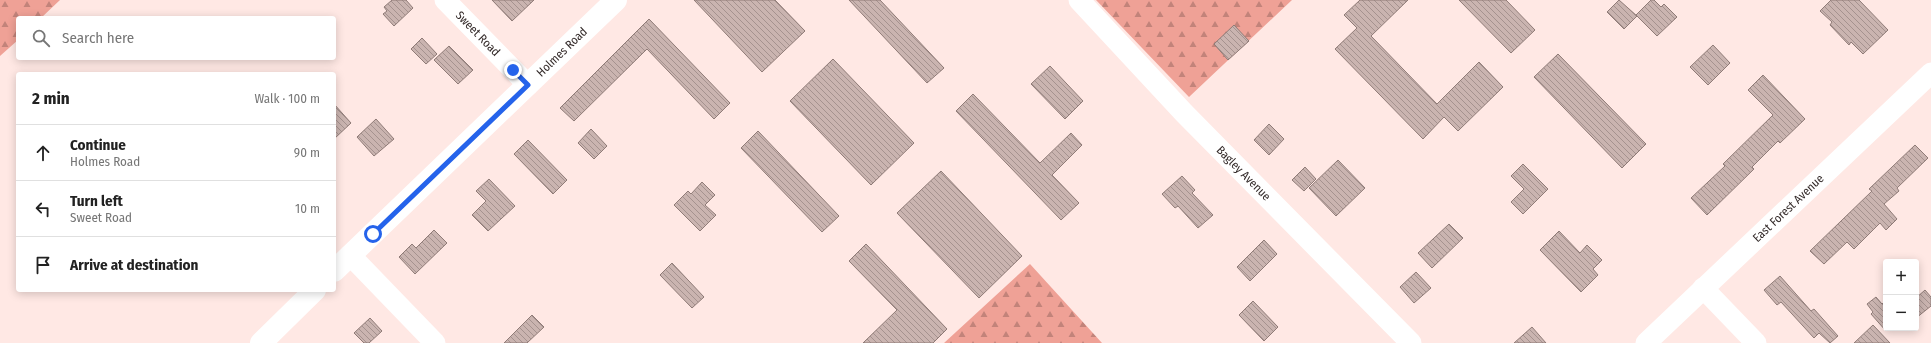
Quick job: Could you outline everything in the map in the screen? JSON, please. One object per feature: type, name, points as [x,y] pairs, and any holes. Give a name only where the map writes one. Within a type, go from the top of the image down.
[{"type":"main road","name":"Holmes Road","points":[[336,269],[616,0]]},
{"type":"main road","points":[[261,343],[313,292]]},
{"type":"street","name":"Sweet Road","points":[[445,0],[528,85]]},
{"type":"street","name":"Bagley Avenue","points":[[1079,0],[1184,113],[1411,343]]},
{"type":"street","name":"East Forest Avenue","points":[[1646,343],[1931,73]]},
{"type":"street","points":[[350,255],[435,343]]},
{"type":"street","points":[[1703,288],[1756,343]]},
{"type":"green space","points":[[0,0],[60,0],[43,16],[16,16],[16,42],[0,56]]},
{"type":"green space","points":[[1096,0],[1292,0],[1189,97]]},
{"type":"green space","points":[[1030,264],[1102,343],[944,343]]},
{"type":"building","points":[[392,0],[406,0],[413,8],[394,26],[383,14],[387,11],[384,7]]},
{"type":"building","points":[[492,0],[534,0],[512,21]]},
{"type":"building","points":[[694,0],[775,0],[805,31],[762,72]]},
{"type":"building","points":[[849,0],[880,0],[944,68],[927,83]]},
{"type":"building","points":[[1360,0],[1408,0],[1371,36],[1437,104],[1479,62],[1503,87],[1458,131],[1444,117],[1423,139],[1335,49],[1357,28],[1344,15]]},
{"type":"building","points":[[1459,0],[1506,0],[1535,30],[1511,53]]},
{"type":"building","points":[[1619,0],[1637,16],[1624,29],[1607,12]]},
{"type":"building","points":[[1651,0],[1654,0],[1661,7],[1664,4],[1677,17],[1657,36],[1636,15]]},
{"type":"building","points":[[1831,0],[1859,0],[1888,30],[1863,54],[1851,42],[1849,45],[1830,25],[1832,22],[1820,11]]},
{"type":"building","points":[[649,19],[730,103],[714,119],[647,49],[574,121],[560,108]]},
{"type":"building","points":[[1234,25],[1249,41],[1228,60],[1214,44]]},
{"type":"building","points":[[422,38],[437,54],[426,64],[411,49]]},
{"type":"building","points":[[1713,45],[1730,63],[1708,85],[1690,67]]},
{"type":"building","points":[[449,46],[473,70],[458,84],[434,60]]},
{"type":"building","points":[[1558,54],[1646,144],[1622,168],[1534,77]]},
{"type":"building","points":[[833,59],[914,143],[871,185],[790,101]]},
{"type":"building","points":[[1050,66],[1083,101],[1065,119],[1031,84]]},
{"type":"building","points":[[1763,75],[1805,119],[1780,143],[1778,141],[1752,167],[1754,169],[1707,215],[1691,198],[1725,166],[1723,164],[1773,115],[1748,90]]},
{"type":"building","points":[[973,94],[1040,163],[1071,133],[1082,145],[1052,175],[1079,203],[1061,220],[956,111]]},
{"type":"building","points":[[336,106],[351,123],[336,137]]},
{"type":"building","points":[[376,119],[394,139],[374,156],[357,137]]},
{"type":"building","points":[[1269,124],[1284,139],[1269,155],[1254,140]]},
{"type":"building","points":[[591,129],[607,146],[594,159],[578,143]]},
{"type":"building","points":[[758,131],[839,216],[822,232],[741,148]]},
{"type":"building","points":[[528,140],[567,180],[553,194],[514,154]]},
{"type":"building","points":[[1915,145],[1928,158],[1897,188],[1899,191],[1884,204],[1897,219],[1886,230],[1880,223],[1854,249],[1847,242],[1824,264],[1810,251],[1872,191],[1869,189]]},
{"type":"building","points":[[1338,160],[1365,188],[1336,216],[1309,188]]},
{"type":"building","points":[[1523,164],[1548,189],[1523,214],[1511,202],[1524,189],[1511,176]]},
{"type":"building","points":[[1305,167],[1316,179],[1304,191],[1292,180]]},
{"type":"building","points":[[941,171],[1022,256],[979,298],[897,213]]},
{"type":"building","points":[[1182,176],[1195,190],[1192,193],[1213,215],[1198,228],[1178,206],[1175,208],[1162,194]]},
{"type":"building","points":[[489,179],[515,206],[488,231],[472,215],[486,201],[476,191]]},
{"type":"building","points":[[702,182],[715,195],[705,205],[716,215],[700,231],[674,205],[688,191],[691,194]]},
{"type":"building","points":[[1449,224],[1463,238],[1432,268],[1418,253]]},
{"type":"building","points":[[434,230],[447,243],[415,274],[399,257],[412,244],[416,248]]},
{"type":"building","points":[[1559,231],[1580,253],[1587,245],[1602,260],[1593,269],[1598,275],[1581,292],[1540,250]]},
{"type":"building","points":[[1264,240],[1277,254],[1250,281],[1237,267]]},
{"type":"building","points":[[866,244],[947,329],[933,343],[863,343],[897,310],[849,261]]},
{"type":"building","points":[[672,263],[704,297],[692,308],[660,275]]},
{"type":"building","points":[[1416,272],[1431,288],[1414,303],[1400,287]]},
{"type":"building","points":[[1780,276],[1811,311],[1814,309],[1838,336],[1830,343],[1819,333],[1814,338],[1781,302],[1777,305],[1764,290]]},
{"type":"building","points":[[1925,290],[1931,297],[1931,306],[1919,316],[1919,295]]},
{"type":"building","points":[[1876,297],[1882,304],[1883,303],[1883,328],[1871,314],[1873,312],[1867,304]]},
{"type":"building","points":[[1253,301],[1278,327],[1264,341],[1239,315]]},
{"type":"building","points":[[532,315],[544,327],[527,343],[504,343]]},
{"type":"building","points":[[370,318],[382,331],[369,343],[364,343],[354,333]]},
{"type":"building","points":[[1873,325],[1890,343],[1854,343]]},
{"type":"building","points":[[1532,327],[1546,343],[1514,343]]},
{"type":"route","points":[[373,234],[528,85],[513,70]]}]
